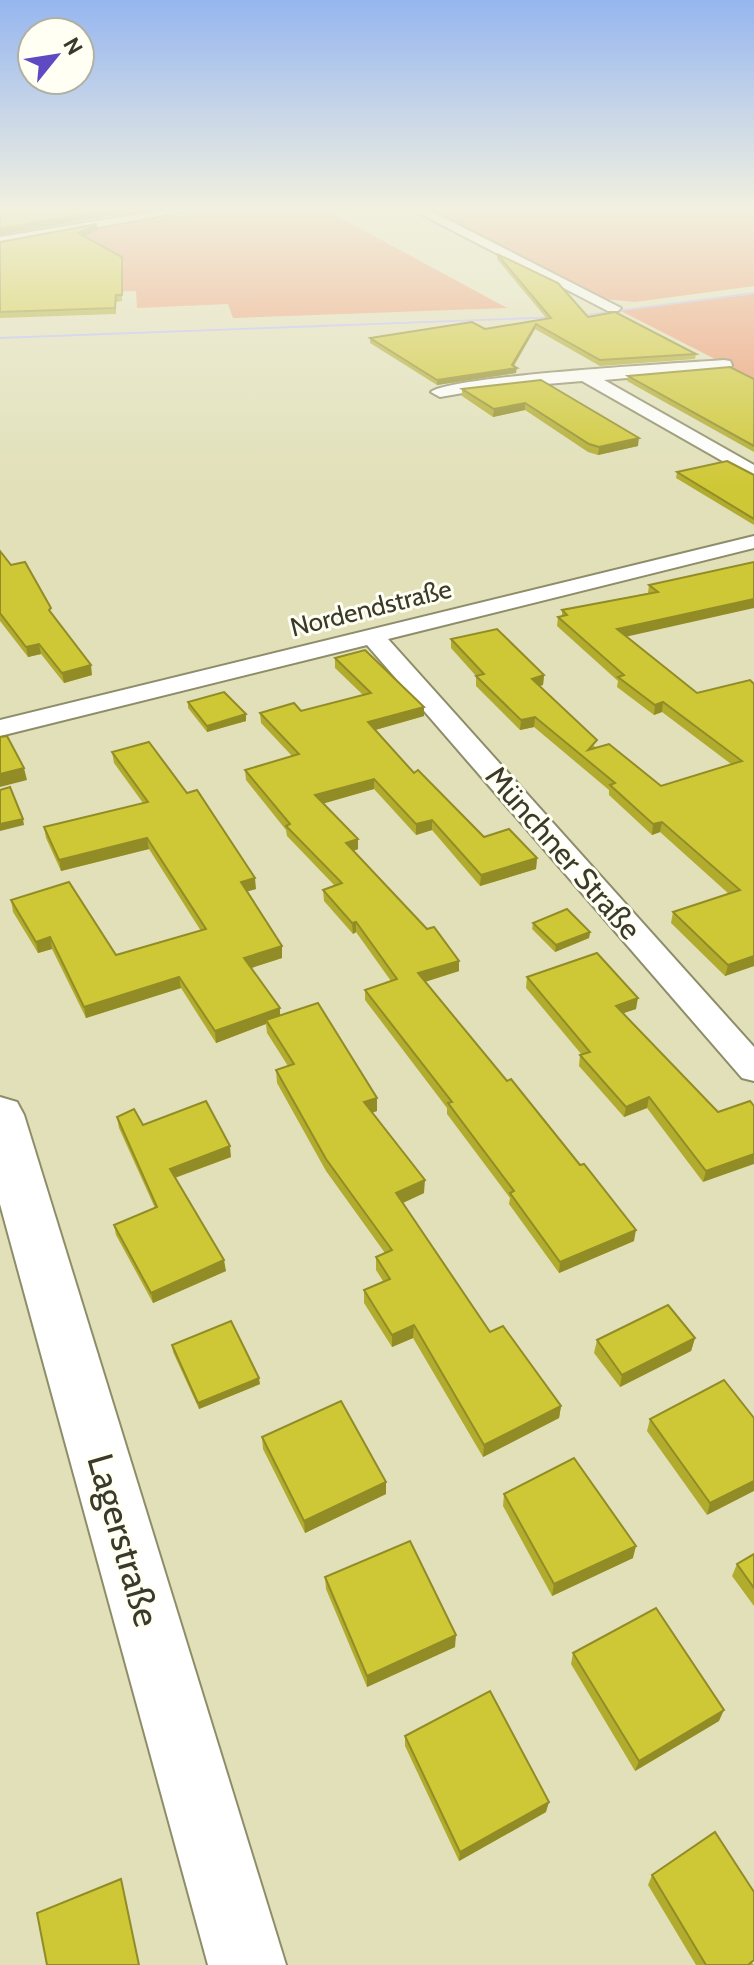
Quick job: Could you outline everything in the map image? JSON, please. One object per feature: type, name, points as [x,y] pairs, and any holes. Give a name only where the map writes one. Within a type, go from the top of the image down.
[{"type":"street","points":[[601,302],[613,308]]},
{"type":"street","points":[[440,392],[486,384],[724,365]]},
{"type":"street","points":[[585,376],[754,473]]},
{"type":"street","name":"Nordendstraße","points":[[0,728],[754,542]]},
{"type":"street","name":"Münchner Straße","points":[[372,636],[754,1069]]},
{"type":"street","name":"Lagerstraße","points":[[0,1115],[247,1965]]},
{"type":"shaded area","points":[[137,302],[495,302],[507,308],[233,318],[228,304],[137,308]]},
{"type":"shaded area","points":[[694,302],[754,302],[754,379],[621,311]]},
{"type":"building","points":[[0,302],[115,302],[115,308],[0,312]]},
{"type":"building","points":[[537,302],[574,302],[588,317],[615,312],[696,354],[600,360],[536,324],[512,365],[517,368],[437,380],[370,338],[472,322],[485,329],[551,318]]},
{"type":"building","points":[[730,367],[754,379],[754,446],[628,376]]},
{"type":"building","points":[[541,380],[639,438],[599,447],[589,444],[525,403],[494,409],[462,389]]},
{"type":"building","points":[[727,461],[754,475],[754,519],[677,472]]},
{"type":"building","points":[[0,551],[11,565],[25,562],[51,608],[49,610],[91,665],[62,673],[39,644],[26,647],[0,613]]},
{"type":"building","points":[[754,562],[754,599],[617,629],[697,693],[750,680],[754,684],[754,956],[728,965],[673,912],[740,890],[662,822],[653,824],[610,785],[615,783],[535,717],[521,720],[476,676],[484,674],[451,639],[497,629],[544,675],[532,679],[597,740],[588,750],[609,744],[661,786],[742,761],[663,702],[655,705],[618,677],[624,675],[558,617],[567,615],[562,610],[658,592],[649,585]]},
{"type":"building","points":[[365,650],[424,707],[368,722],[414,773],[418,770],[484,837],[509,829],[537,858],[481,875],[432,820],[416,824],[374,779],[315,795],[358,839],[346,843],[427,929],[434,927],[459,961],[418,973],[507,1081],[511,1079],[580,1165],[584,1164],[636,1230],[560,1262],[510,1193],[514,1191],[448,1103],[452,1102],[365,990],[397,979],[356,922],[352,923],[323,890],[342,883],[286,826],[290,824],[245,770],[299,754],[260,713],[294,703],[301,711],[371,693],[335,658]]},
{"type":"building","points":[[224,692],[246,714],[207,726],[188,702]]},
{"type":"building","points":[[7,736],[24,768],[0,774],[0,737]]},
{"type":"building","points":[[149,742],[187,793],[197,790],[255,878],[241,882],[282,946],[244,958],[280,1008],[215,1031],[179,977],[84,1007],[50,937],[36,942],[11,900],[69,882],[116,955],[206,929],[147,838],[59,860],[44,827],[148,802],[112,752]]},
{"type":"building","points":[[10,787],[23,819],[0,824],[0,790]]},
{"type":"building","points":[[567,909],[590,932],[556,945],[533,923]]},
{"type":"building","points":[[597,953],[638,998],[616,1006],[718,1112],[750,1101],[754,1106],[754,1154],[706,1171],[649,1097],[626,1107],[580,1055],[590,1052],[527,977]]},
{"type":"building","points":[[318,1003],[377,1098],[364,1102],[425,1180],[396,1193],[490,1332],[503,1326],[561,1406],[484,1445],[414,1325],[392,1335],[364,1290],[390,1279],[376,1257],[392,1250],[326,1159],[276,1070],[294,1064],[266,1020]]},
{"type":"building","points":[[206,1101],[230,1146],[170,1169],[224,1260],[151,1293],[114,1225],[157,1207],[117,1117],[134,1109],[143,1125]]},
{"type":"building","points":[[668,1305],[695,1338],[622,1375],[597,1340]]},
{"type":"building","points":[[231,1321],[259,1378],[198,1403],[172,1345]]},
{"type":"building","points":[[724,1380],[754,1418],[754,1481],[710,1503],[650,1419]]},
{"type":"building","points":[[341,1401],[386,1482],[304,1521],[262,1437]]},
{"type":"building","points":[[574,1458],[636,1546],[554,1584],[504,1494]]},
{"type":"building","points":[[410,1541],[456,1635],[367,1676],[325,1577]]},
{"type":"building","points":[[754,1554],[754,1588],[737,1564]]},
{"type":"building","points":[[656,1608],[724,1710],[639,1761],[573,1653]]},
{"type":"building","points":[[490,1691],[549,1802],[460,1852],[405,1736]]},
{"type":"building","points":[[715,1832],[754,1892],[754,1960],[748,1965],[706,1965],[652,1875]]},
{"type":"building","points":[[121,1879],[139,1965],[47,1965],[37,1913]]},
{"type":"waterway","points":[[574,316],[686,302]]},
{"type":"waterway","points":[[0,338],[558,317]]}]
